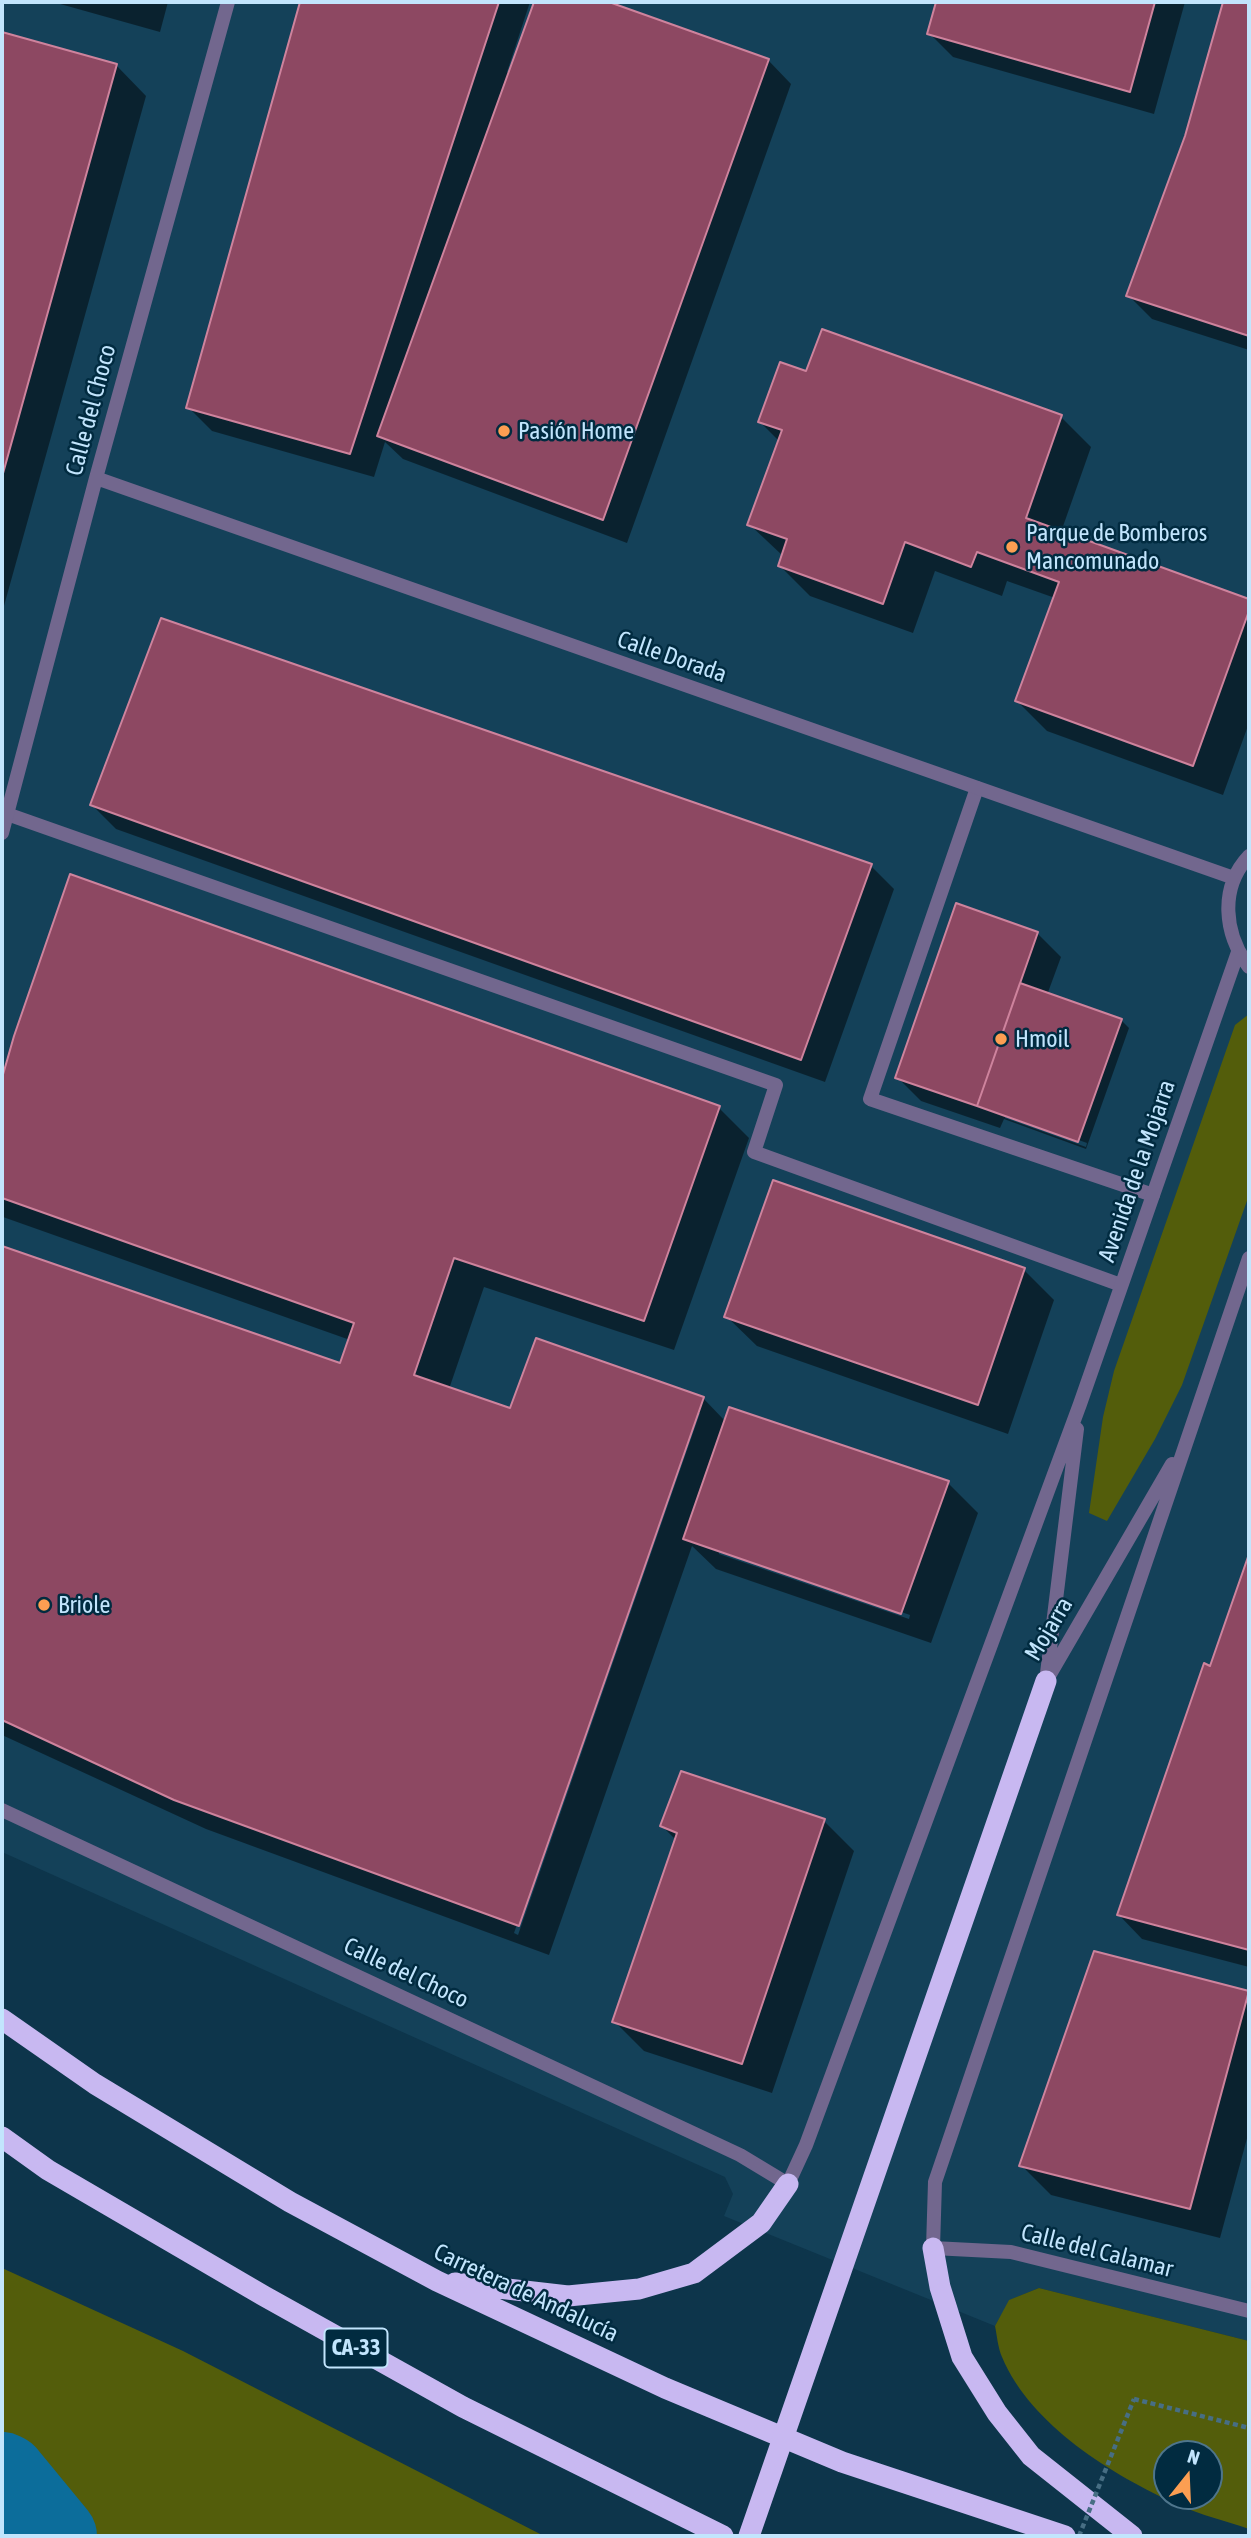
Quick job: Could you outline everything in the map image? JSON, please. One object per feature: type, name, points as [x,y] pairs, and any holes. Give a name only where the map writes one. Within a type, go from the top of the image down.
[{"type":"highway","points":[[749,2536],[1046,1681]]},
{"type":"highway","name":"Carretera de Andalucía","points":[[2,2019],[95,2084],[290,2202],[437,2281],[665,2388],[842,2462],[1065,2536]]},
{"type":"highway","name":"CA-33","points":[[2,2137],[48,2170],[439,2394],[723,2536]]},
{"type":"highway","points":[[437,2281],[568,2296],[639,2289],[694,2273],[761,2223],[788,2184]]},
{"type":"highway","points":[[933,2248],[940,2287],[962,2357],[997,2413],[1031,2456],[1132,2536]]},
{"type":"street","name":"Calle del Choco","points":[[2,832],[96,478],[228,2]]},
{"type":"street","name":"Calle Dorada","points":[[96,478],[1234,878]]},
{"type":"street","points":[[977,788],[870,1099],[1153,1195]]},
{"type":"street","points":[[7,814],[776,1085],[754,1152],[1121,1285]]},
{"type":"street","points":[[1249,856],[1234,878],[1227,903],[1229,928],[1238,952],[1249,967]]},
{"type":"street","name":"Avenida de la Mojarra","points":[[1080,1404],[1238,952]]},
{"type":"street","points":[[933,2248],[935,2182],[1249,1258]]},
{"type":"street","points":[[788,2184],[811,2132],[1080,1404]]},
{"type":"street","name":"Mojarra","points":[[1046,1681],[1080,1404]]},
{"type":"street","name":"Mojarra","points":[[1046,1681],[1187,1437]]},
{"type":"street","name":"Calle del Choco","points":[[2,1810],[740,2155],[788,2184]]},
{"type":"street","name":"Calle del Calamar","points":[[933,2248],[1011,2252],[1249,2311]]},
{"type":"path","points":[[1079,2536],[1134,2399],[1249,2428]]},
{"type":"shaded area","points":[[2,2],[1249,2],[1249,2341],[1039,2288],[1010,2300],[995,2326],[724,2216],[733,2194],[725,2177],[2,1852]]},
{"type":"green space","points":[[1249,1014],[1249,1195],[1182,1385],[1155,1439],[1107,1521],[1089,1513],[1103,1417],[1114,1371],[1235,1025]]},
{"type":"green space","points":[[2,2268],[183,2351],[544,2536],[2,2536]]},
{"type":"green space","points":[[1039,2288],[1249,2341],[1249,2529],[1190,2510],[1223,2510],[1223,2440],[1153,2440],[1153,2493],[1076,2446],[1033,2405],[1015,2382],[1001,2353],[995,2326],[1009,2300]]},
{"type":"building","points":[[300,2],[499,2],[350,454],[186,408]]},
{"type":"building","points":[[534,2],[609,2],[769,59],[603,520],[377,436]]},
{"type":"building","points":[[936,2],[1155,2],[1130,92],[927,34]]},
{"type":"building","points":[[1223,2],[1249,2],[1249,336],[1126,296],[1185,136]]},
{"type":"building","points":[[2,32],[117,64],[2,477]]},
{"type":"building","name":"Parque de Bomberos Mancomunado","points":[[822,329],[1062,415],[1026,518],[1249,599],[1249,611],[1193,766],[1015,701],[1059,582],[977,552],[971,567],[905,542],[883,604],[778,566],[787,539],[747,525],[782,430],[758,422],[780,362],[806,371]]},
{"type":"building","points":[[161,618],[872,864],[801,1060],[90,805]]},
{"type":"building","points":[[70,874],[720,1106],[644,1321],[454,1258],[414,1375],[510,1408],[536,1338],[704,1397],[519,1926],[174,1800],[2,1720],[2,1246],[340,1363],[354,1323],[2,1198],[2,1078]]},
{"type":"building","points":[[956,903],[1038,932],[977,1106],[895,1078]]},
{"type":"building","points":[[1020,983],[1122,1019],[1078,1142],[977,1106]]},
{"type":"building","points":[[773,1180],[1025,1268],[978,1405],[724,1317]]},
{"type":"building","points":[[729,1407],[949,1481],[901,1614],[683,1539]]},
{"type":"building","points":[[1249,1554],[1249,1950],[1117,1915],[1204,1663],[1210,1666]]},
{"type":"building","points":[[681,1771],[825,1819],[742,2064],[612,2022],[677,1833],[660,1826]]},
{"type":"building","points":[[1094,1951],[1249,1991],[1190,2209],[1019,2166]]},
{"type":"waterway","points":[[2,2472],[57,2536]]},
{"type":"place","name":"Pasión Home","points":[[504,431]]},
{"type":"place","name":"Parque de Bomberos Mancomunado","points":[[1012,547]]},
{"type":"place","name":"Hmoil","points":[[1001,1039]]},
{"type":"place","name":"Briole","points":[[44,1605]]}]
